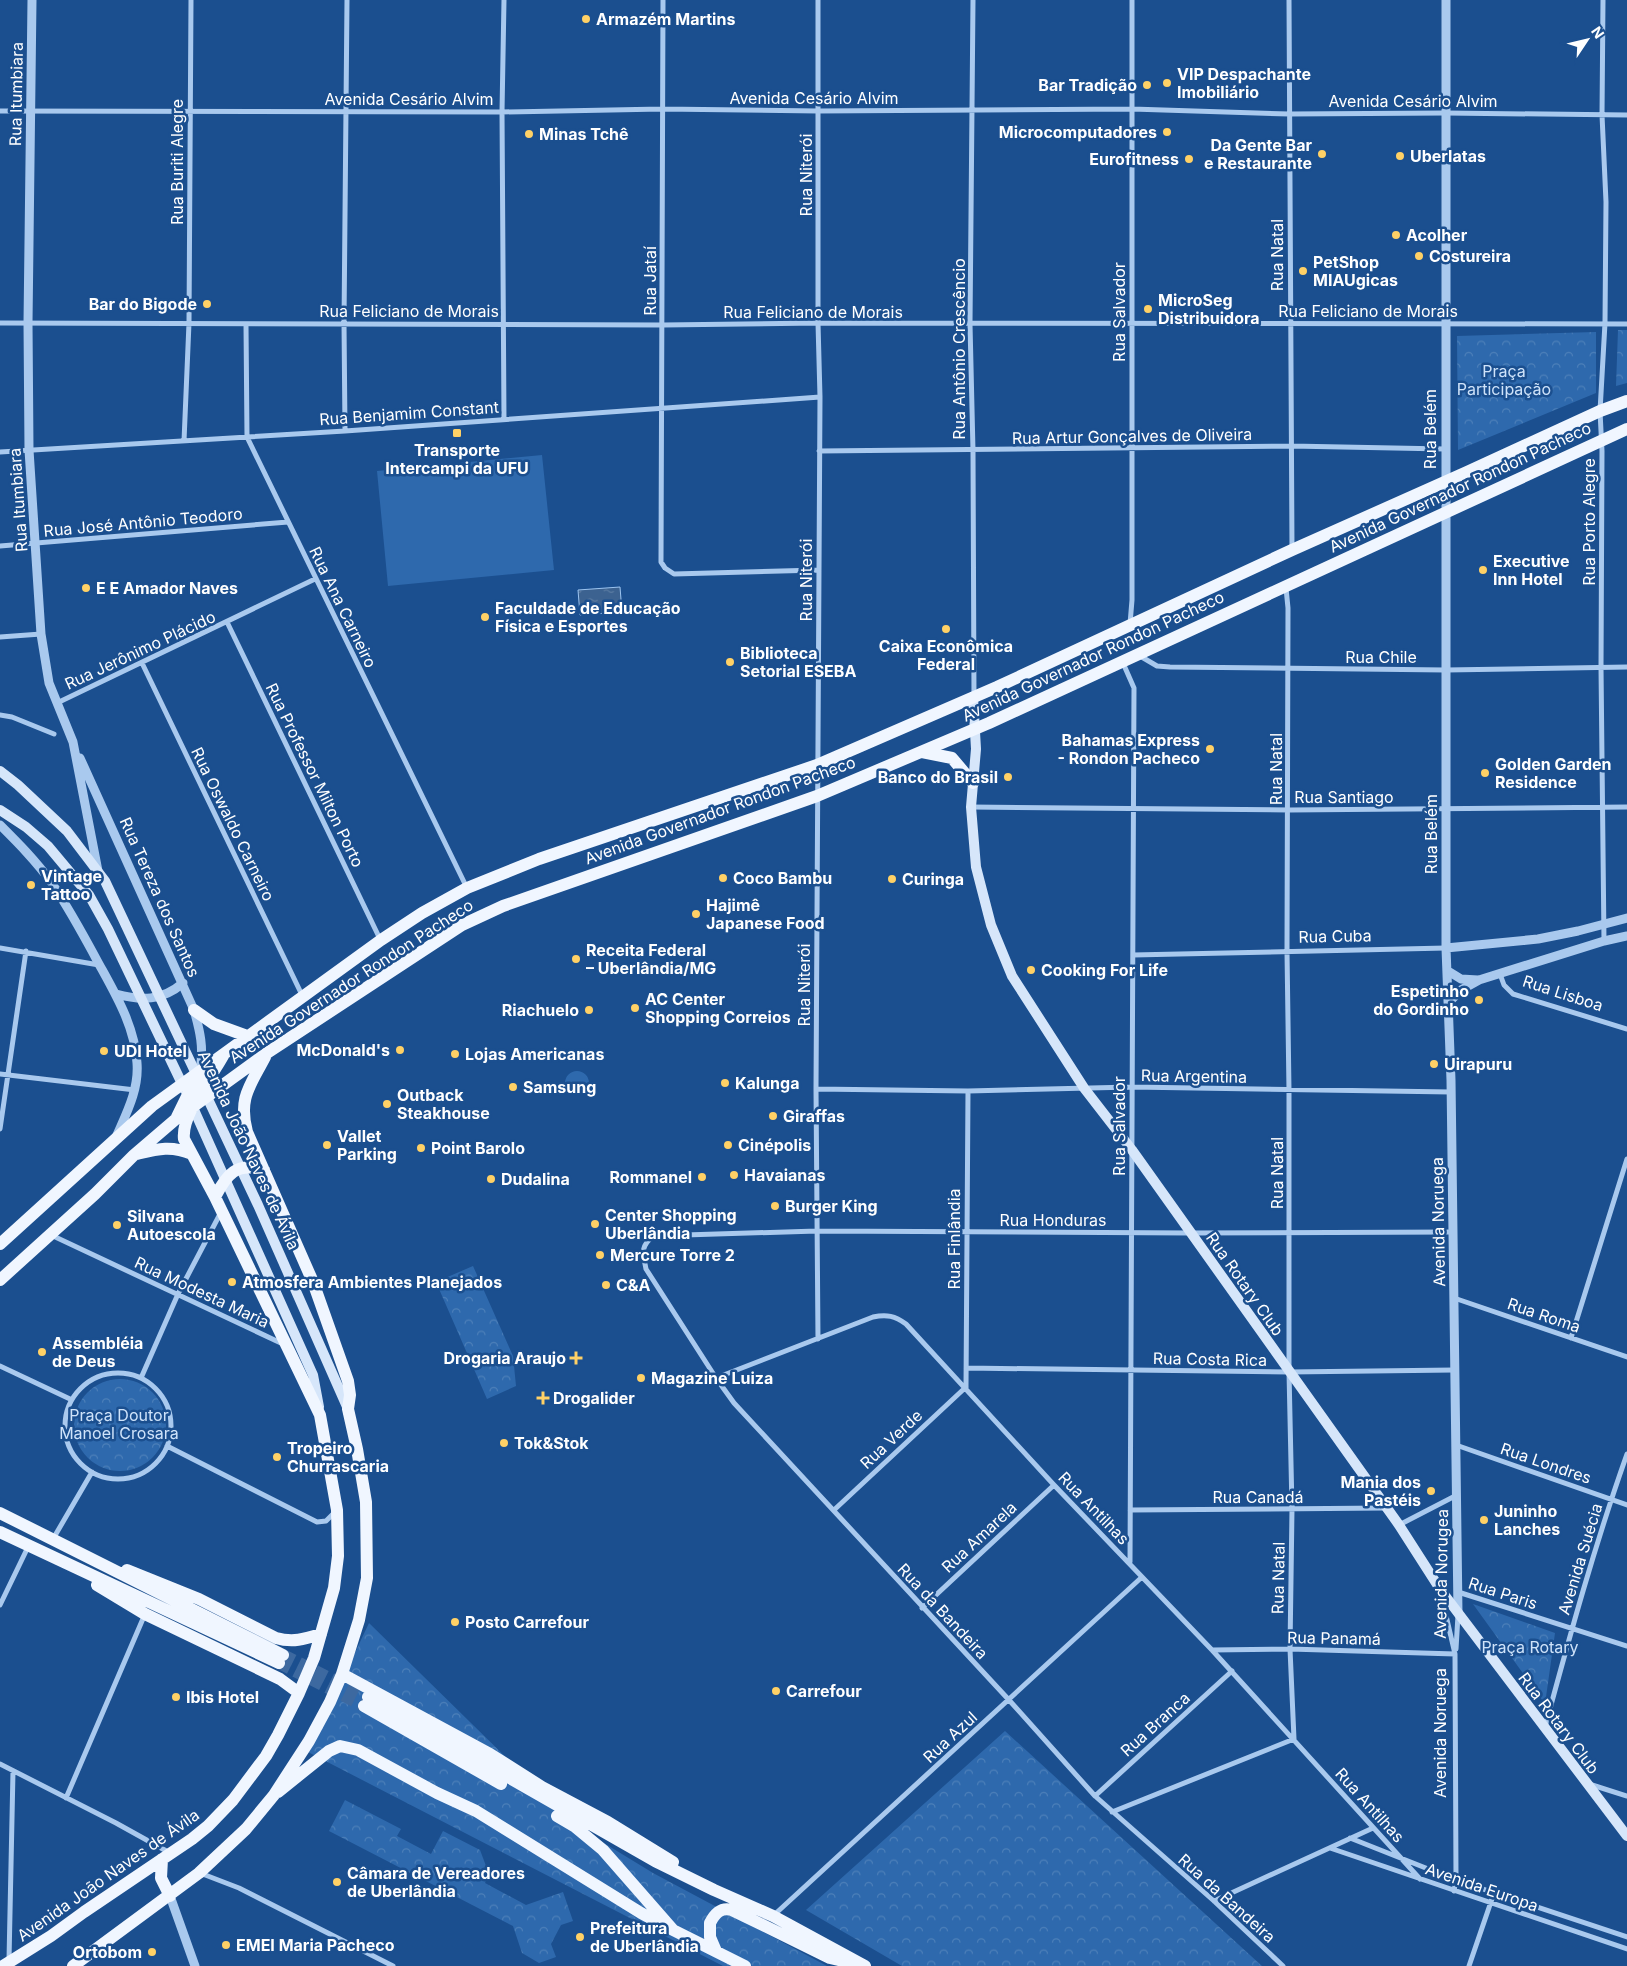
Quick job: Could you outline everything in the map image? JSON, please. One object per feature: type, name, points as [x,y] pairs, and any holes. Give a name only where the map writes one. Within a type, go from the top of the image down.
[{"type":"main road","name":"Avenida Governador Rondon Pacheco","points":[[0,1244],[152,1106],[380,940],[422,913],[467,888],[539,859],[817,765],[974,697],[1292,545],[1445,482],[1600,411],[1627,401]]},
{"type":"main road","name":"Avenida Governador Rondon Pacheco","points":[[0,1280],[134,1155],[176,1119],[267,1053],[462,925],[487,913],[817,796],[1122,662],[1627,429]]},
{"type":"main road","name":"Rua Rotary Club","points":[[974,697],[976,749],[971,807],[976,867],[991,925],[1012,976],[1084,1088],[1132,1150],[1398,1525],[1440,1589],[1627,1836]]},
{"type":"main road","points":[[920,752],[952,758],[973,783]]},
{"type":"main road","name":"Avenida João Naves de Ávila","points":[[0,771],[18,785],[67,831],[105,881],[258,1205],[348,1409],[358,1450],[366,1502],[367,1578],[359,1620],[341,1676],[330,1702],[309,1741],[274,1795],[246,1829],[199,1873],[170,1896],[72,1966]]},
{"type":"main road","name":"Avenida João Naves de Ávila","points":[[0,810],[26,827],[48,846],[89,895],[108,928],[194,1110],[312,1375],[337,1510],[338,1556],[334,1588],[314,1658],[301,1689],[266,1756],[233,1800],[208,1826],[51,1936],[6,1964]]},
{"type":"main road","points":[[194,1010],[214,1024],[247,1036]]},
{"type":"main road","name":"Avenida João Naves de Ávila","points":[[225,1052],[192,1108],[183,1130],[184,1139],[215,1197],[320,1414]]},
{"type":"main road","name":"Avenida João Naves de Ávila","points":[[267,1053],[246,1092],[243,1105],[244,1119],[313,1282],[348,1381],[350,1395],[348,1409]]},
{"type":"main road","points":[[176,1119],[200,1070]]},
{"type":"main road","points":[[134,1155],[172,1148],[192,1154]]},
{"type":"main road","points":[[215,1197],[225,1179],[232,1172],[244,1167],[264,1170]]},
{"type":"main road","points":[[0,1513],[281,1659],[0,1532]]},
{"type":"main road","points":[[66,1547],[150,1578],[199,1599],[276,1638],[298,1641],[321,1634]]},
{"type":"main road","points":[[55,1558],[145,1614],[301,1689]]},
{"type":"main road","points":[[341,1676],[490,1754],[542,1787],[608,1822],[668,1858],[714,1890]]},
{"type":"main road","points":[[673,1930],[603,1850],[574,1826],[366,1702],[655,1861],[773,1916],[864,1965]]},
{"type":"main road","points":[[274,1795],[329,1751],[340,1746],[358,1750],[437,1793],[476,1810],[641,1913],[745,1966]]},
{"type":"main road","points":[[166,1856],[160,1870],[161,1878],[170,1896]]},
{"type":"main road","points":[[716,1951],[710,1937],[710,1922],[719,1911],[726,1908],[830,1958],[864,1965]]},
{"type":"street","name":"Rua Itumbiara","points":[[32,0],[28,323],[29,450],[42,634],[49,683],[73,742],[98,871]]},
{"type":"street","name":"Rua Buriti Alegre","points":[[184,441],[189,323],[191,0]]},
{"type":"street","points":[[345,431],[344,323],[348,111],[347,0]]},
{"type":"street","points":[[504,0],[502,112],[504,420]]},
{"type":"street","name":"Rua Jataí","points":[[662,0],[663,325],[661,562],[664,568],[674,574],[819,570]]},
{"type":"street","name":"Rua Niterói","points":[[818,0],[818,323],[820,397],[816,1089],[818,1339]]},
{"type":"street","name":"Rua Antônio Crescêncio","points":[[973,0],[970,324],[973,451],[974,697]]},
{"type":"street","name":"Rua Salvador","points":[[1130,624],[1132,600],[1132,0]]},
{"type":"street","name":"Rua Natal","points":[[1289,0],[1292,545]]},
{"type":"street","name":"Rua Belém","points":[[1446,0],[1446,948]]},
{"type":"street","name":"Rua Porto Alegre","points":[[1604,0],[1602,115],[1606,202],[1606,323],[1600,411],[1602,439],[1601,667],[1604,941]]},
{"type":"street","name":"Avenida Cesário Alvim","points":[[0,111],[502,112],[662,109],[818,111],[1132,109],[1289,114],[1627,115]]},
{"type":"street","name":"Rua Feliciano de Morais","points":[[0,323],[189,323],[246,325],[344,323],[663,325],[818,323],[1131,325],[1290,323],[1627,324]]},
{"type":"street","name":"Rua Ana Carneiro","points":[[246,325],[247,437],[467,888]]},
{"type":"street","name":"Rua Benjamim Constant","points":[[0,452],[345,431],[820,397]]},
{"type":"street","name":"Rua Artur Gonçalves de Oliveira","points":[[819,451],[973,451],[1291,446],[1445,449]]},
{"type":"street","name":"Rua José Antônio Teodoro","points":[[0,546],[288,522]]},
{"type":"street","name":"Rua Jerônimo Plácido","points":[[56,704],[315,578]]},
{"type":"street","name":"Rua Natal","points":[[1286,586],[1288,608],[1289,810],[1287,952],[1289,1372],[1292,1509],[1290,1649],[1294,1739]]},
{"type":"street","name":"Rua Professor Milton Porto","points":[[227,622],[380,940]]},
{"type":"street","points":[[0,637],[42,634]]},
{"type":"street","name":"Rua Chile","points":[[1137,654],[1157,666],[1170,668],[1446,670],[1627,667]]},
{"type":"street","name":"Rua Salvador","points":[[1122,662],[1134,688],[1130,1563]]},
{"type":"street","name":"Rua Oswaldo Carneiro","points":[[142,663],[303,996]]},
{"type":"street","points":[[0,714],[54,734]]},
{"type":"street","name":"Rua Tereza dos Santos","points":[[73,742],[194,1010],[202,1036],[203,1052],[200,1070]]},
{"type":"street","name":"Rua Santiago","points":[[971,807],[1289,810],[1627,807]]},
{"type":"street","name":"Avenida Governador Rondon Pacheco","points":[[0,825],[23,848],[50,882],[72,915],[116,994],[135,1046],[138,1065],[135,1090],[116,1137]]},
{"type":"street","name":"Rua Cuba","points":[[1133,955],[1446,948],[1538,939],[1627,918]]},
{"type":"street","points":[[1449,1002],[1461,990],[1479,980],[1604,941],[1627,936]]},
{"type":"street","points":[[0,948],[99,965]]},
{"type":"street","name":"Avenida Noruega","points":[[1446,948],[1451,1092],[1457,1495]]},
{"type":"street","points":[[0,1129],[26,952]]},
{"type":"street","points":[[1448,971],[1462,979],[1479,980]]},
{"type":"street","name":"Rua Lisboa","points":[[1500,974],[1504,984],[1513,994],[1627,1029]]},
{"type":"street","points":[[116,994],[144,1000],[160,997],[183,983]]},
{"type":"street","points":[[0,1074],[135,1090]]},
{"type":"street","name":"Rua Argentina","points":[[816,1089],[968,1091],[1132,1087],[1451,1092]]},
{"type":"street","name":"Rua Finlândia","points":[[966,1387],[968,1091]]},
{"type":"street","points":[[1571,1338],[1627,1159]]},
{"type":"street","points":[[141,1378],[178,1294],[222,1212]]},
{"type":"street","name":"Rua Honduras","points":[[653,1236],[817,1230],[1190,1233],[1289,1231],[1453,1232]]},
{"type":"street","name":"Rua Modesta Maria","points":[[50,1235],[289,1347]]},
{"type":"street","name":"Rua da Bandeira","points":[[653,1236],[645,1243],[642,1253],[646,1269],[734,1403],[1096,1796],[1214,1901],[1283,1966]]},
{"type":"street","name":"Rua Roma","points":[[1453,1298],[1627,1357]]},
{"type":"street","name":"Rua Antilhas","points":[[716,1378],[873,1316],[885,1315],[897,1318],[906,1324],[966,1387],[1054,1485],[1232,1671],[1420,1879]]},
{"type":"street","points":[[0,1366],[70,1399]]},
{"type":"street","name":"Rua Costa Rica","points":[[966,1368],[1289,1372],[1454,1370]]},
{"type":"street","points":[[122,1372],[141,1378],[155,1387],[166,1402],[171,1420],[167,1446],[161,1457],[146,1471],[126,1479],[106,1478],[92,1472],[82,1466],[68,1445],[64,1420],[70,1399],[90,1380],[99,1375],[122,1372]]},
{"type":"street","name":"Rua Verde","points":[[834,1510],[966,1387]]},
{"type":"street","name":"Rua Londres","points":[[1456,1445],[1627,1505]]},
{"type":"street","points":[[167,1446],[317,1522],[326,1521],[337,1510]]},
{"type":"street","name":"Avenida Suécia","points":[[1545,1730],[1572,1628],[1627,1454]]},
{"type":"street","points":[[52,1540],[92,1472]]},
{"type":"street","name":"Rua Amarela","points":[[922,1608],[1054,1485]]},
{"type":"street","points":[[1398,1525],[1457,1495]]},
{"type":"street","name":"Avenida Norugea","points":[[1455,1654],[1458,1613],[1457,1495]]},
{"type":"street","name":"Rua Canadá","points":[[1130,1510],[1386,1508]]},
{"type":"street","points":[[0,1605],[28,1546]]},
{"type":"street","name":"Rua Azul","points":[[773,1916],[1142,1577]]},
{"type":"street","name":"Avenida Noruega","points":[[1440,1589],[1455,1654],[1456,1880],[1454,1891]]},
{"type":"street","name":"Rua Paris","points":[[1458,1592],[1627,1646]]},
{"type":"street","points":[[66,1798],[145,1614]]},
{"type":"street","name":"Rua Panamá","points":[[1212,1650],[1290,1649],[1455,1654]]},
{"type":"street","name":"Rua Branca","points":[[1096,1796],[1232,1671]]},
{"type":"street","points":[[1112,1812],[1294,1739]]},
{"type":"street","points":[[0,1764],[66,1798],[166,1856]]},
{"type":"street","points":[[6,1964],[13,1771]]},
{"type":"street","points":[[1586,1783],[1627,1796]]},
{"type":"street","points":[[1214,1901],[1373,1828]]},
{"type":"street","name":"Avenida Europa","points":[[1350,1838],[1456,1880],[1627,1937]]},
{"type":"street","name":"Avenida Europa","points":[[1330,1848],[1627,1949]]},
{"type":"street","points":[[199,1873],[239,1888],[393,1966]]},
{"type":"street","points":[[1470,1966],[1494,1893]]},
{"type":"street","points":[[170,1896],[194,1966]]},
{"type":"green space","points":[[1618,330],[1627,330],[1627,383],[1616,386]]},
{"type":"green space","name":"Praça Participação","points":[[1596,332],[1596,393],[1458,450],[1457,336]]},
{"type":"green space","points":[[542,455],[554,570],[388,586],[377,471]]},
{"type":"green space","points":[[572,1071],[582,1071],[589,1078],[589,1088],[582,1095],[572,1095],[565,1088],[565,1078]]},
{"type":"green space","points":[[473,1266],[513,1356],[516,1386],[487,1399],[436,1282]]},
{"type":"green space","name":"Praça Doutor Manoel Crosara","points":[[111,1379],[129,1379],[146,1386],[159,1399],[166,1416],[166,1434],[159,1451],[146,1464],[129,1471],[111,1471],[94,1464],[81,1451],[74,1434],[74,1416],[81,1399],[94,1386]]},
{"type":"green space","name":"Praça Rotary","points":[[1473,1604],[1555,1633],[1545,1704]]},
{"type":"green space","points":[[369,1623],[576,1826],[653,1873],[827,1966],[723,1966],[308,1752]]},
{"type":"green space","points":[[1005,1731],[1262,1966],[902,1966],[806,1910]]},
{"type":"green space","points":[[345,1800],[401,1829],[397,1836],[431,1854],[443,1831],[480,1850],[489,1874],[485,1883],[526,1905],[563,1892],[573,1921],[561,1925],[551,1944],[556,1957],[539,1963],[522,1953],[513,1926],[329,1831]]},
{"type":"water","points":[[620,587],[622,612],[580,615],[578,590]]},
{"type":"tunnel","points":[[283,1655],[368,1697]]},
{"type":"tunnel","points":[[279,1663],[364,1706]]},
{"type":"place","name":"Armazém Martins","points":[[586,19]]},
{"type":"place","name":"VIP Despachante Imobiliário","points":[[1167,83]]},
{"type":"place","name":"Bar Tradição","points":[[1147,85]]},
{"type":"place","name":"Microcomputadores","points":[[1167,132]]},
{"type":"place","name":"Minas Tchê","points":[[529,134]]},
{"type":"place","name":"Da Gente Bar e Restaurante","points":[[1322,154]]},
{"type":"place","name":"Uberlatas","points":[[1400,156]]},
{"type":"place","name":"Eurofitness","points":[[1189,159]]},
{"type":"place","name":"Acolher","points":[[1396,235]]},
{"type":"place","name":"Costureira","points":[[1419,256]]},
{"type":"place","name":"PetShop MIAUgicas","points":[[1303,271]]},
{"type":"place","name":"Bar do Bigode","points":[[207,304]]},
{"type":"place","name":"MicroSeg Distribuidora","points":[[1148,309]]},
{"type":"place","name":"Transporte Intercampi da UFU","points":[[457,433]]},
{"type":"place","name":"Executive Inn Hotel","points":[[1483,570]]},
{"type":"place","name":"E E Amador Naves","points":[[86,588]]},
{"type":"place","name":"Faculdade de Educação Física e Esportes","points":[[485,617]]},
{"type":"place","name":"Caixa Econômica Federal","points":[[946,629]]},
{"type":"place","name":"Biblioteca Setorial ESEBA","points":[[730,662]]},
{"type":"place","name":"Bahamas Express - Rondon Pacheco","points":[[1210,749]]},
{"type":"place","name":"Golden Garden Residence","points":[[1485,773]]},
{"type":"place","name":"Banco do Brasil","points":[[1008,777]]},
{"type":"place","name":"Coco Bambu","points":[[723,878]]},
{"type":"place","name":"Curinga","points":[[892,879]]},
{"type":"place","name":"Vintage Tattoo","points":[[31,885]]},
{"type":"place","name":"Hajimê Japanese Food","points":[[696,914]]},
{"type":"place","name":"Receita Federal – Uberlândia/MG","points":[[576,959]]},
{"type":"place","name":"Cooking For Life","points":[[1031,970]]},
{"type":"place","name":"Espetinho do Gordinho","points":[[1479,1000]]},
{"type":"place","name":"AC Center Shopping Correios","points":[[635,1008]]},
{"type":"place","name":"Riachuelo","points":[[589,1010]]},
{"type":"place","name":"McDonald's","points":[[400,1050]]},
{"type":"place","name":"UDI Hotel","points":[[104,1051]]},
{"type":"place","name":"Lojas Americanas","points":[[455,1054]]},
{"type":"place","name":"Uirapuru","points":[[1434,1064]]},
{"type":"place","name":"Kalunga","points":[[725,1083]]},
{"type":"place","name":"Samsung","points":[[513,1087]]},
{"type":"place","name":"Outback Steakhouse","points":[[387,1104]]},
{"type":"place","name":"Giraffas","points":[[773,1116]]},
{"type":"place","name":"Vallet Parking","points":[[327,1145]]},
{"type":"place","name":"Cinépolis","points":[[728,1145]]},
{"type":"place","name":"Point Barolo","points":[[421,1148]]},
{"type":"place","name":"Havaianas","points":[[734,1175]]},
{"type":"place","name":"Rommanel","points":[[702,1177]]},
{"type":"place","name":"Dudalina","points":[[491,1179]]},
{"type":"place","name":"Burger King","points":[[775,1206]]},
{"type":"place","name":"Center Shopping Uberlândia","points":[[595,1224]]},
{"type":"place","name":"Silvana Autoescola","points":[[117,1225]]},
{"type":"place","name":"Mercure Torre 2","points":[[600,1255]]},
{"type":"place","name":"Atmosfera Ambientes Planejados","points":[[232,1282]]},
{"type":"place","name":"C&A","points":[[606,1285]]},
{"type":"place","name":"Assembléia de Deus","points":[[42,1352]]},
{"type":"place","name":"Drogaria Araujo","points":[[576,1358]]},
{"type":"place","name":"Magazine Luiza","points":[[641,1378]]},
{"type":"place","name":"Drogalider","points":[[543,1398]]},
{"type":"place","name":"Tok&Stok","points":[[504,1443]]},
{"type":"place","name":"Tropeiro Churrascaria","points":[[277,1457]]},
{"type":"place","name":"Mania dos Pastéis","points":[[1431,1491]]},
{"type":"place","name":"Juninho Lanches","points":[[1484,1520]]},
{"type":"place","name":"Posto Carrefour","points":[[455,1622]]},
{"type":"place","name":"Carrefour","points":[[776,1691]]},
{"type":"place","name":"Ibis Hotel","points":[[176,1697]]},
{"type":"place","name":"Câmara de Vereadores de Uberlândia","points":[[337,1882]]},
{"type":"place","name":"Prefeitura de Uberlândia","points":[[580,1937]]},
{"type":"place","name":"EMEI Maria Pacheco","points":[[226,1945]]},
{"type":"place","name":"Ortobom","points":[[152,1952]]}]
